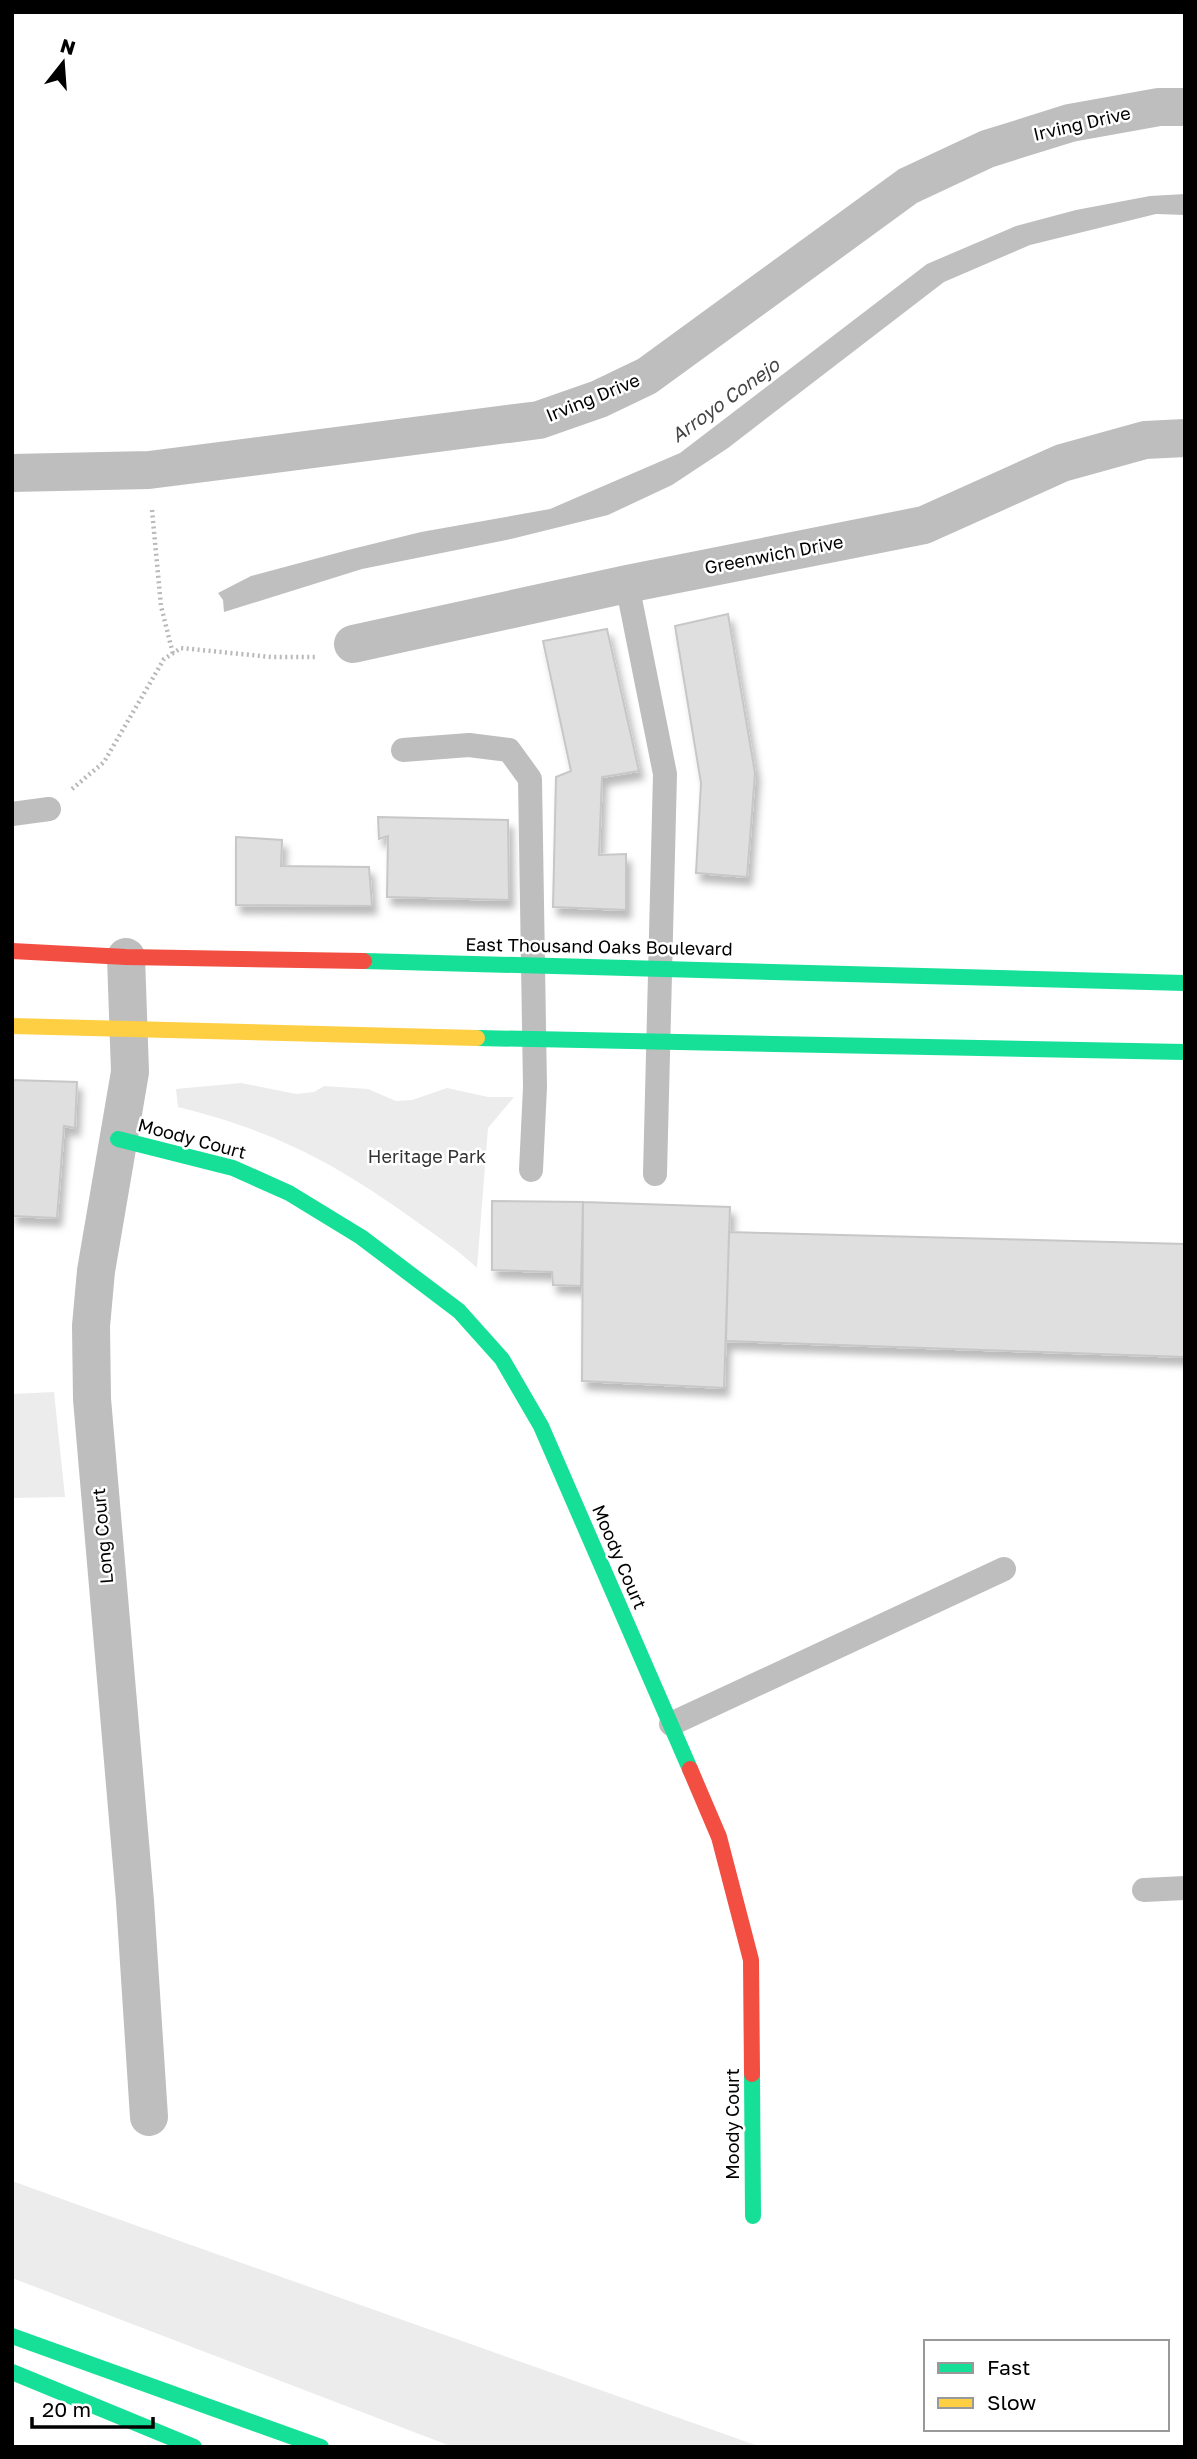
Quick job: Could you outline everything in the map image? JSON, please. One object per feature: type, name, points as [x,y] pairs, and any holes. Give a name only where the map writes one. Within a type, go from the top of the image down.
[{"type":"main road","name":"East Thousand Oaks Boulevard","points":[[12,951],[127,957],[661,967],[1185,983]]},
{"type":"main road","points":[[12,1026],[128,1031],[1185,1052]]},
{"type":"main road","name":"Moody Court","points":[[118,1139],[233,1168],[289,1193],[361,1237],[459,1311],[502,1359],[541,1426],[719,1836],[751,1960],[753,2216]]},
{"type":"main road","points":[[12,2336],[321,2447]]},
{"type":"main road","points":[[12,2372],[194,2447]]},
{"type":"street","name":"Irving Drive","points":[[12,473],[149,470],[539,420],[599,399],[647,376],[908,186],[987,149],[1070,124],[1159,107],[1185,107]]},
{"type":"street","name":"Greenwich Drive","points":[[353,644],[486,618],[627,584],[924,525],[1062,463],[1145,440],[1185,438]]},
{"type":"street","name":"Long Court","points":[[127,957],[130,1072],[96,1271],[91,1326],[92,1399],[135,1901],[149,2117]]},
{"type":"lane","points":[[627,584],[665,774],[655,1174]]},
{"type":"lane","points":[[403,750],[469,745],[509,750],[530,779],[534,1038],[531,1170]]},
{"type":"lane","points":[[12,814],[49,809]]},
{"type":"lane","points":[[671,1724],[1004,1569]]},
{"type":"lane","points":[[1144,1890],[1185,1888]]},
{"type":"path","points":[[149,470],[161,606],[173,654]]},
{"type":"path","points":[[49,809],[104,762],[164,659],[181,648],[271,657],[319,657],[353,644]]},
{"type":"green space","name":"Heritage Park","points":[[241,1083],[296,1094],[314,1092],[324,1086],[368,1089],[396,1101],[412,1100],[447,1088],[488,1097],[514,1097],[488,1128],[477,1268],[413,1219],[328,1164],[244,1126],[178,1107],[176,1089]]},
{"type":"green space","points":[[54,1392],[65,1497],[12,1498],[12,1394]]},
{"type":"green space","points":[[12,2181],[761,2447],[453,2447],[12,2278]]},
{"type":"shaded area","points":[[1185,194],[1185,215],[1156,214],[1030,245],[944,282],[728,448],[672,485],[608,515],[511,539],[362,569],[224,612],[223,600],[218,593],[251,576],[421,532],[550,509],[680,453],[927,264],[1016,226],[1076,210],[1150,196]]},
{"type":"building","points":[[728,614],[755,773],[747,877],[696,873],[701,783],[675,626]]},
{"type":"building","points":[[607,629],[639,771],[602,777],[599,855],[626,854],[626,910],[553,907],[556,777],[571,771],[543,641]]},
{"type":"building","points":[[378,817],[508,820],[509,900],[387,897],[388,836],[379,839]]},
{"type":"building","points":[[236,837],[282,840],[281,866],[369,867],[372,906],[236,905]]},
{"type":"building","points":[[12,1080],[77,1082],[75,1128],[64,1126],[57,1218],[12,1216]]},
{"type":"building","points":[[492,1201],[583,1202],[581,1286],[553,1285],[552,1272],[492,1270]]},
{"type":"building","points":[[583,1202],[730,1207],[724,1388],[582,1381]]},
{"type":"building","points":[[729,1232],[1185,1244],[1185,1357],[726,1341]]},
{"type":"traffic: fast","points":[[364,961],[1185,983]]},
{"type":"traffic: fast","points":[[477,1038],[1185,1052]]},
{"type":"traffic: fast","points":[[118,1139],[233,1168],[289,1193],[361,1237],[459,1311],[502,1359],[541,1426],[690,1769]]},
{"type":"traffic: fast","points":[[752,2074],[753,2216]]},
{"type":"traffic: fast","points":[[12,2336],[321,2447]]},
{"type":"traffic: fast","points":[[12,2372],[194,2447]]},
{"type":"traffic: slow","points":[[12,1026],[477,1038]]},
{"type":"traffic: jam","points":[[12,951],[126,957],[364,961]]},
{"type":"traffic: jam","points":[[690,1769],[719,1837],[751,1960],[752,2074]]},
{"type":"water label","name":"Arroyo Conejo","points":[[725,400]]}]
